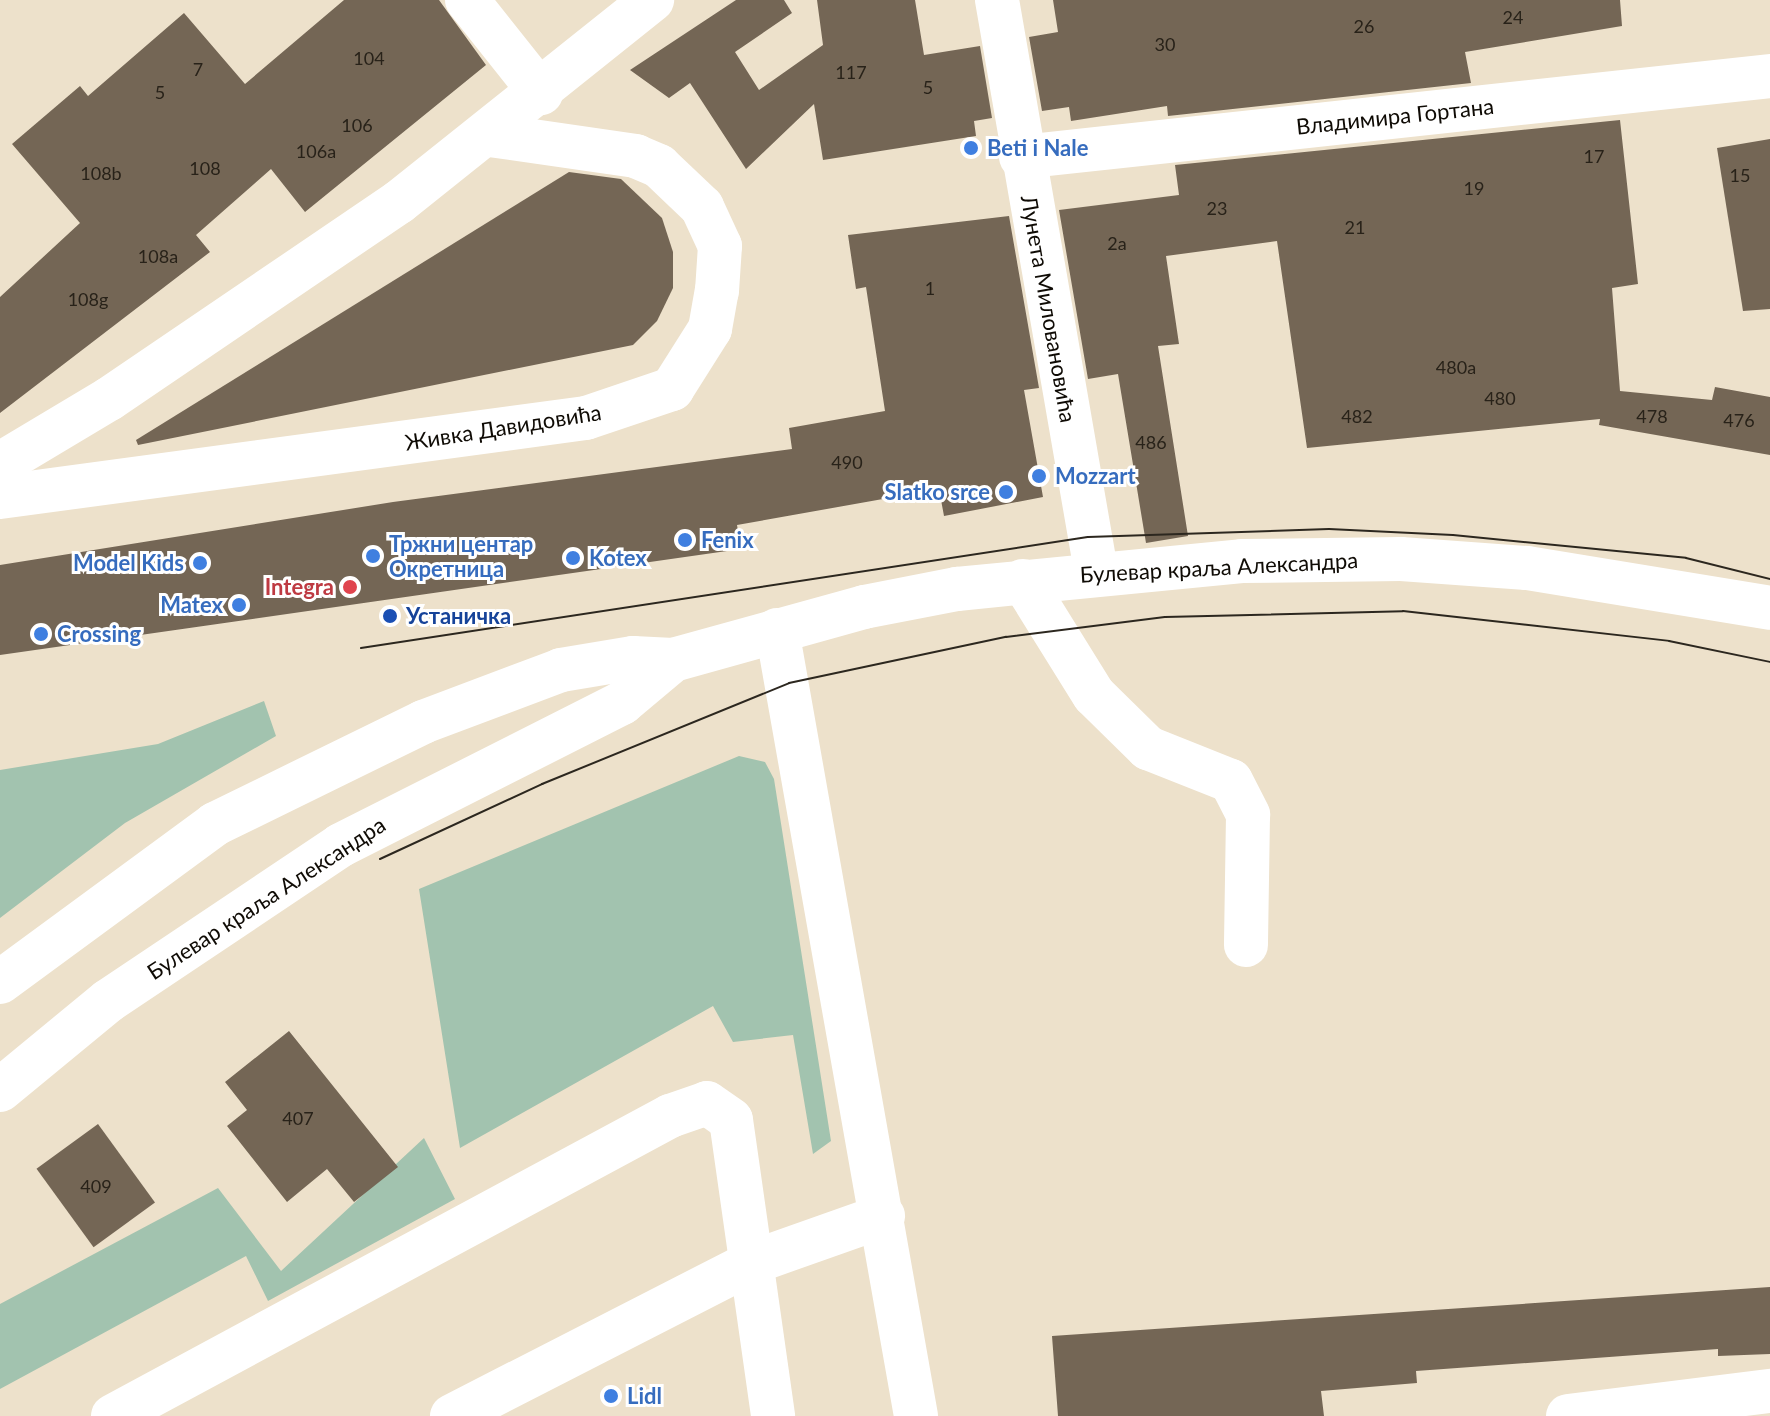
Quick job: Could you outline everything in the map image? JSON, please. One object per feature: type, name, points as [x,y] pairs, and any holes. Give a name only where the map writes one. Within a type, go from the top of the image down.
[{"type":"main road","points":[[467,0],[541,93]]},
{"type":"main road","points":[[0,464],[109,399],[490,135],[652,0]]},
{"type":"main road","name":"Лунета Миловановића","points":[[997,0],[1021,157],[1096,571]]},
{"type":"main road","name":"Владимира Гортана","points":[[1021,157],[1770,76]]},
{"type":"main road","name":"Живка Давидовића","points":[[0,497],[586,418],[672,389],[705,339],[717,291],[720,246],[702,207],[659,166],[636,156],[490,135]]},
{"type":"main road","name":"Булевар краља Александра","points":[[0,982],[215,824],[317,770],[561,670],[633,658],[673,660],[864,607],[1096,571],[1401,559],[1604,576],[1770,608]]},
{"type":"main road","points":[[1023,581],[1094,695],[1148,748],[1231,781],[1248,815],[1246,945]]},
{"type":"main road","points":[[777,630],[916,1416]]},
{"type":"main road","name":"Булевар краља Александра","points":[[0,1090],[108,1001],[341,845],[622,703],[673,660]]},
{"type":"main road","points":[[113,1416],[670,1116],[707,1103],[731,1120],[773,1416]]},
{"type":"main road","points":[[452,1416],[753,1262],[883,1216]]},
{"type":"main road","points":[[1568,1416],[1770,1391]]},
{"type":"green space","points":[[264,701],[276,736],[125,823],[0,918],[0,770],[158,744]]},
{"type":"green space","points":[[739,756],[765,762],[774,779],[831,1141],[813,1154],[793,1035],[733,1042],[713,1006],[460,1148],[419,889]]},
{"type":"green space","points":[[424,1138],[455,1199],[268,1301],[246,1256],[0,1389],[0,1304],[218,1188],[281,1271]]},
{"type":"building","points":[[344,0],[439,0],[486,65],[305,212],[271,169],[196,235],[210,252],[0,413],[0,297],[80,223],[12,144],[80,86],[88,96],[184,13],[245,84]]},
{"type":"building","points":[[736,0],[784,0],[792,13],[735,52],[759,90],[823,45],[817,0],[915,0],[924,55],[980,46],[992,118],[974,121],[976,136],[823,160],[814,104],[746,169],[690,83],[669,98],[630,70]]},
{"type":"building","points":[[1053,0],[1620,0],[1622,26],[1465,52],[1471,83],[1168,116],[1167,106],[1071,121],[1069,107],[1042,111],[1029,37],[1058,32]]},
{"type":"building","points":[[1620,120],[1638,284],[1612,288],[1620,391],[1712,400],[1715,387],[1770,397],[1770,455],[1599,425],[1600,419],[1307,448],[1277,241],[1166,256],[1179,344],[1158,346],[1188,536],[1146,543],[1118,374],[1088,379],[1059,210],[1179,195],[1175,165]]},
{"type":"building","points":[[1770,139],[1770,309],[1743,311],[1717,148]]},
{"type":"building","points":[[569,172],[621,179],[662,218],[673,252],[673,288],[657,321],[633,345],[138,445],[136,440]]},
{"type":"building","points":[[1009,216],[1039,388],[1024,390],[1043,497],[944,516],[939,489],[737,525],[741,549],[0,655],[0,565],[393,502],[792,449],[789,428],[885,411],[866,287],[856,289],[848,235]]},
{"type":"building","points":[[289,1031],[398,1167],[354,1202],[327,1169],[287,1202],[227,1126],[247,1110],[225,1082]]},
{"type":"building","points":[[98,1124],[155,1202],[94,1247],[37,1169]]},
{"type":"building","points":[[1770,1287],[1770,1354],[1718,1356],[1718,1349],[1416,1371],[1417,1383],[1321,1391],[1324,1416],[1058,1416],[1052,1336]]},
{"type":"tram line","points":[[361,648],[1088,537],[1329,529],[1453,535],[1686,558],[1770,579]]},
{"type":"tram line","points":[[380,859],[542,784],[789,683],[1006,637],[1165,617],[1403,611],[1669,641],[1770,662]]},
{"type":"place","name":"Beti i Nale","points":[[971,148]]},
{"type":"place","name":"Mozzart","points":[[1039,476]]},
{"type":"place","name":"Slatko srce","points":[[1006,492]]},
{"type":"place","name":"Fenix","points":[[685,540]]},
{"type":"place","name":"Тржни центар Окретница","points":[[373,556]]},
{"type":"place","name":"Kotex","points":[[573,558]]},
{"type":"place","name":"Model Kids","points":[[200,563]]},
{"type":"place","name":"Integra","points":[[350,587]]},
{"type":"place","name":"Matex","points":[[239,605]]},
{"type":"place","name":"Устаничка","points":[[390,616]]},
{"type":"place","name":"Crossing","points":[[41,634]]},
{"type":"place","name":"Lidl","points":[[611,1396]]}]
